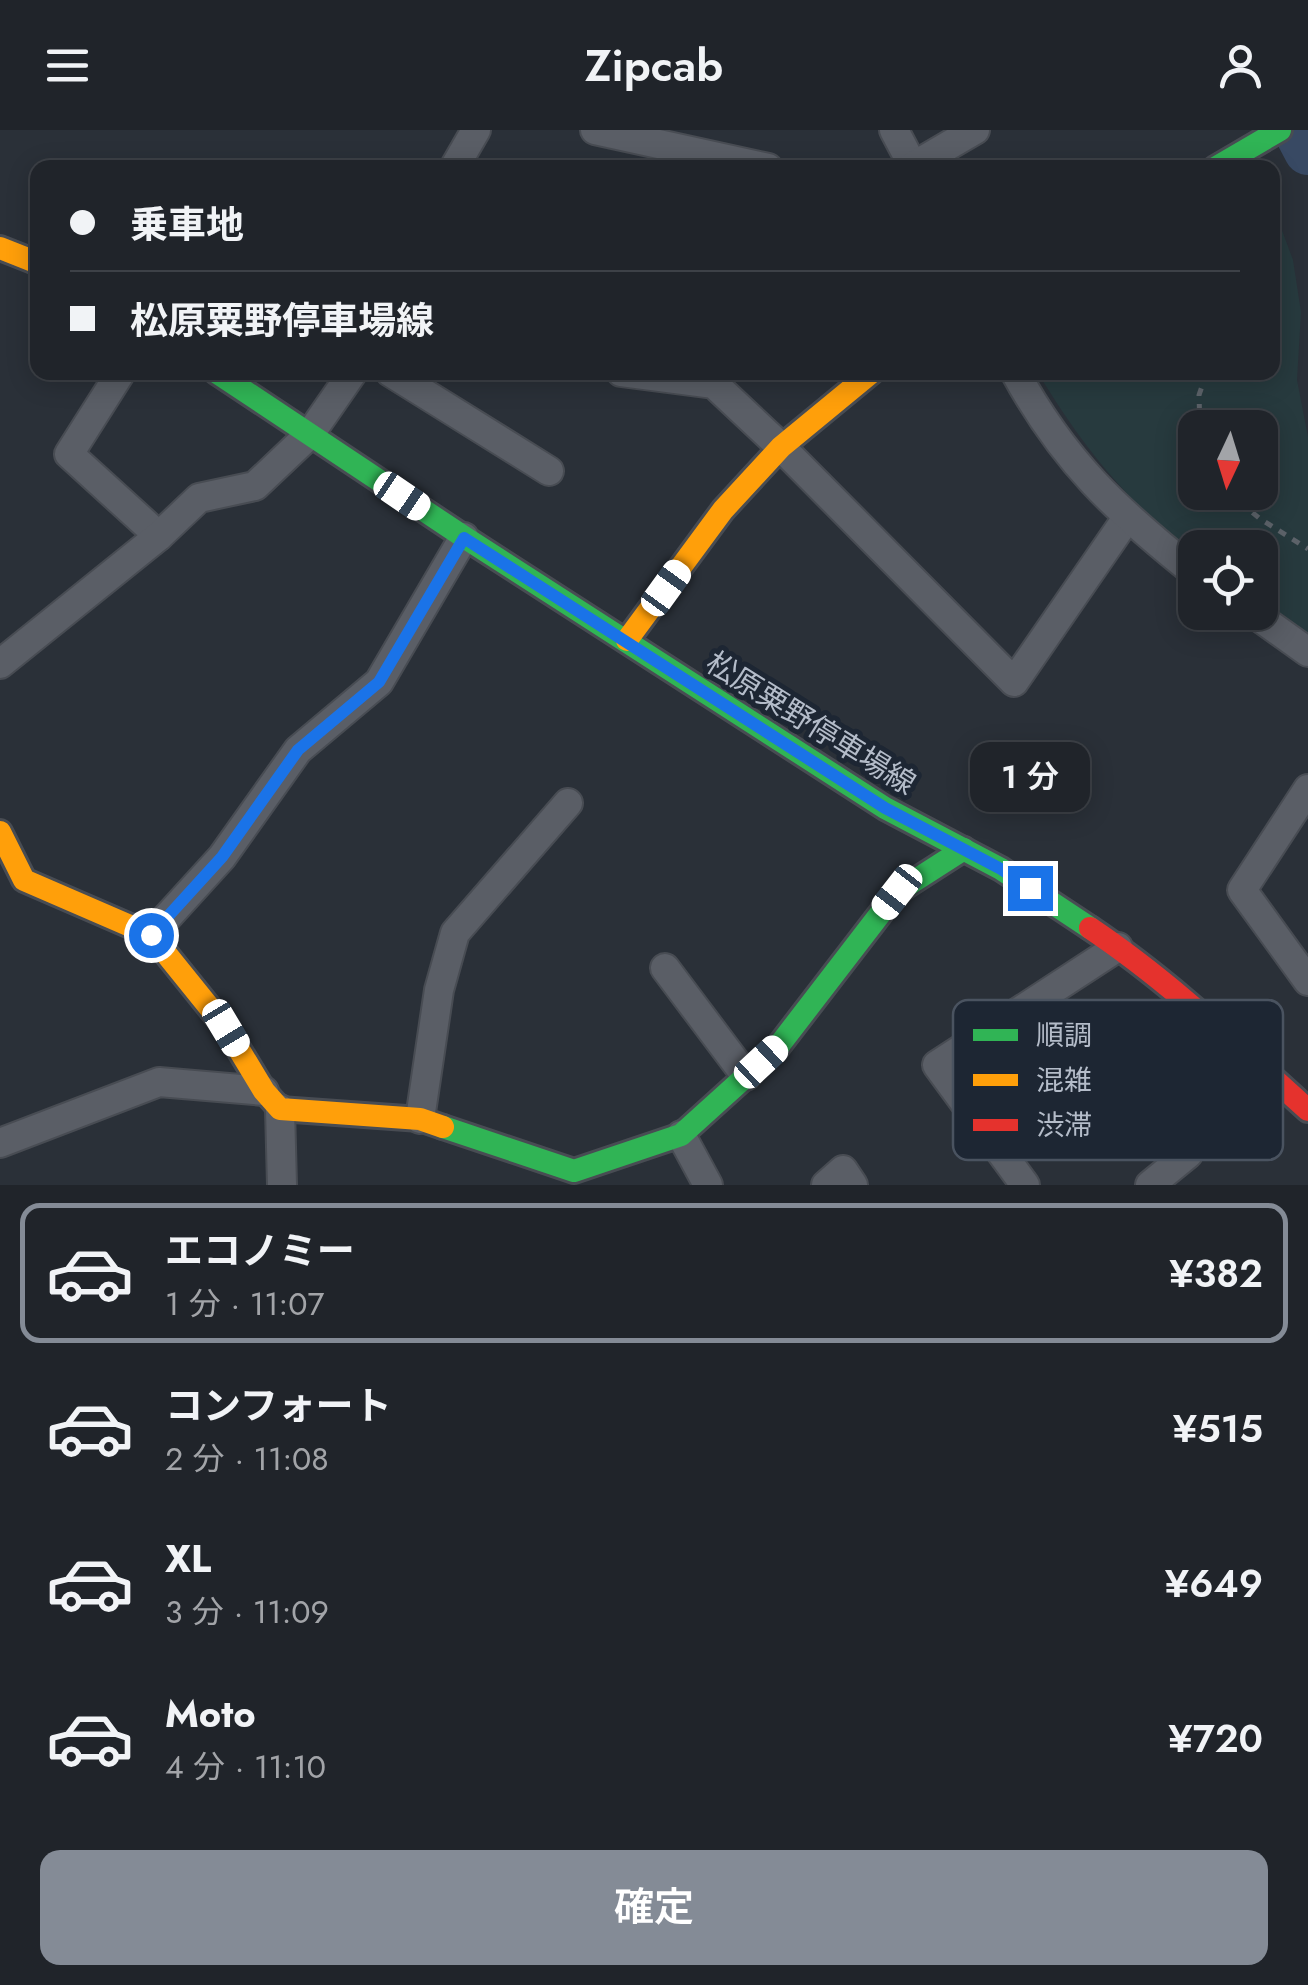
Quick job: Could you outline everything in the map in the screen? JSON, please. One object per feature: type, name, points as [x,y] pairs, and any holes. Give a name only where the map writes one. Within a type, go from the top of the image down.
[{"type":"street","points":[[459,160],[476,130]]},
{"type":"street","points":[[595,130],[732,160]]},
{"type":"street","points":[[894,130],[909,160]]},
{"type":"street","points":[[924,160],[974,130]]},
{"type":"street","points":[[1228,160],[1280,130]]},
{"type":"street","points":[[0,248],[30,260]]},
{"type":"street","points":[[116,380],[69,454],[159,536]]},
{"type":"street","name":"松原粟野停車場線","points":[[228,380],[464,538],[885,808],[1001,869],[1118,947],[1183,1000]]},
{"type":"street","points":[[0,664],[159,536],[199,498],[255,486],[310,434],[347,380]]},
{"type":"street","points":[[403,380],[549,471]]},
{"type":"street","points":[[683,380],[714,384],[1014,682],[1127,518]]},
{"type":"street","points":[[627,640],[723,510],[781,448],[862,380]]},
{"type":"street","points":[[1020,380],[1058,444],[1127,518],[1178,558]]},
{"type":"street","points":[[151,935],[222,857],[298,750],[379,682],[464,538]]},
{"type":"street","points":[[1277,630],[1308,652]]},
{"type":"street","points":[[1308,789],[1242,890],[1308,981]]},
{"type":"street","points":[[420,1119],[439,990],[455,933],[568,803]]},
{"type":"street","points":[[0,832],[24,880],[151,935],[226,1028],[272,1100],[282,1185]]},
{"type":"street","points":[[0,1143],[159,1082],[420,1119],[574,1170],[681,1135],[777,1048],[897,892],[964,849]]},
{"type":"street","points":[[1037,1000],[1118,947]]},
{"type":"street","points":[[665,968],[746,1076]]},
{"type":"street","points":[[953,1055],[936,1066],[953,1089]]},
{"type":"street","name":"松原粟野停車場線","points":[[1283,1087],[1308,1110]]},
{"type":"street","points":[[681,1135],[708,1185]]},
{"type":"street","points":[[1006,1160],[1025,1185]]},
{"type":"street","points":[[1150,1185],[1181,1160]]},
{"type":"street","points":[[826,1185],[843,1170],[853,1185]]},
{"type":"path","points":[[1200,410],[1204,380]]},
{"type":"path","points":[[1249,510],[1308,550]]},
{"type":"green space","points":[[1280,225],[1293,260],[1301,312],[1297,380],[1308,437],[1308,634],[1278,615],[1278,530],[1178,530],[1178,541],[1108,472],[1042,380],[1280,380]]},
{"type":"waterway","points":[[1297,130],[1308,151]]},
{"type":"traffic: fast","points":[[1229,160],[1280,130]]},
{"type":"traffic: fast","points":[[228,380],[885,808],[1001,869],[1090,928]]},
{"type":"traffic: fast","points":[[443,1127],[574,1171],[681,1135],[777,1048],[897,892],[964,849]]},
{"type":"traffic: slow","points":[[0,248],[30,260]]},
{"type":"traffic: slow","points":[[627,640],[723,510],[781,447],[862,380]]},
{"type":"traffic: slow","points":[[0,832],[24,880],[151,935],[226,1028],[264,1091],[280,1109],[420,1119],[443,1127]]},
{"type":"traffic: jam","points":[[1090,928],[1184,1000]]},
{"type":"traffic: jam","points":[[1283,1088],[1308,1110]]},
{"type":"route","points":[[151,935],[222,857],[298,750],[379,682],[464,538],[885,808],[1030,888]]}]
